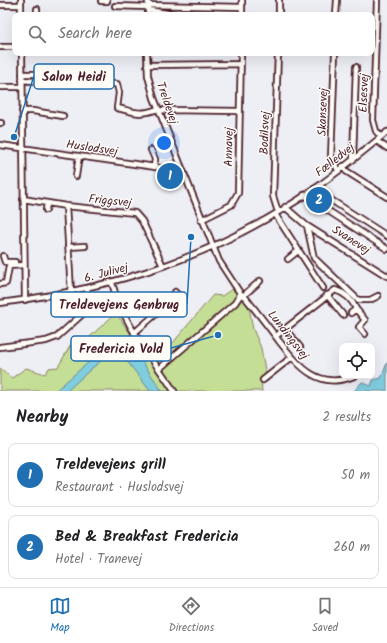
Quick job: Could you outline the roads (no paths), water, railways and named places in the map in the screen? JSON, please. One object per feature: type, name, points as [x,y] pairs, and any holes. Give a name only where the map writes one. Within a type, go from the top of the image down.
[{"type":"street","points":[[101,1],[107,2],[107,0]]},
{"type":"street","points":[[242,0],[242,12]]},
{"type":"street","points":[[279,0],[279,12]]},
{"type":"street","points":[[336,12],[337,0]]},
{"type":"street","name":"Elsesvej","points":[[377,0],[374,120],[376,131],[383,136]]},
{"type":"street","points":[[0,5],[21,3]]},
{"type":"street","points":[[115,6],[242,7]]},
{"type":"street","points":[[0,47],[12,47]]},
{"type":"street","points":[[22,56],[25,300]]},
{"type":"street","name":"Treldevej","points":[[147,56],[150,87],[212,247]]},
{"type":"street","name":"Annavej","points":[[201,220],[231,205],[237,198],[241,56]]},
{"type":"street","name":"Bodilsvej","points":[[276,213],[273,196],[278,56]]},
{"type":"street","name":"Skansevej","points":[[335,56],[331,157],[338,170]]},
{"type":"street","points":[[147,65],[241,64]]},
{"type":"street","points":[[353,159],[356,67]]},
{"type":"street","points":[[22,74],[36,74]]},
{"type":"street","points":[[22,80],[68,84],[117,84],[120,93],[117,108],[143,114],[158,110],[240,111]]},
{"type":"street","points":[[0,87],[22,87]]},
{"type":"street","points":[[22,111],[33,111],[64,116]]},
{"type":"street","points":[[383,136],[387,148]]},
{"type":"street","name":"Fælledvej","points":[[212,247],[276,213],[304,196],[383,136]]},
{"type":"street","name":"Huslodsvej","points":[[0,145],[154,167],[181,169]]},
{"type":"street","points":[[151,150],[155,159],[154,167]]},
{"type":"street","points":[[76,176],[79,156]]},
{"type":"street","points":[[343,166],[346,171],[387,197]]},
{"type":"street","points":[[314,189],[387,236]]},
{"type":"street","points":[[304,196],[387,249]]},
{"type":"street","name":"Friggsvej","points":[[23,199],[66,206],[135,213],[142,221],[163,266]]},
{"type":"street","points":[[46,210],[47,203]]},
{"type":"street","points":[[66,206],[71,292]]},
{"type":"street","name":"Svanevej","points":[[285,207],[307,226],[387,276]]},
{"type":"street","points":[[276,213],[322,288]]},
{"type":"street","points":[[307,226],[314,258],[358,300],[370,300],[378,296]]},
{"type":"street","points":[[68,247],[85,246]]},
{"type":"street","name":"6. Julivej","points":[[0,303],[71,292],[112,283],[163,266],[212,247]]},
{"type":"street","name":"Lundingsvej","points":[[212,247],[226,274],[303,370],[322,379],[339,382],[346,379]]},
{"type":"street","points":[[288,259],[298,251]]},
{"type":"street","points":[[3,256],[5,262],[24,264]]},
{"type":"street","points":[[0,284],[6,283],[9,266],[24,264]]},
{"type":"street","points":[[159,369],[235,303],[242,294],[260,281]]},
{"type":"street","points":[[112,283],[124,316],[174,391]]},
{"type":"street","points":[[0,347],[46,341],[56,337],[88,310],[89,300],[87,289]]},
{"type":"street","points":[[276,336],[334,290],[347,295],[365,320],[359,327],[365,334]]},
{"type":"street","points":[[134,333],[178,296],[175,292]]},
{"type":"street","points":[[327,295],[343,315]]},
{"type":"street","points":[[351,313],[356,309]]},
{"type":"street","points":[[285,329],[300,347]]},
{"type":"street","points":[[263,380],[292,357]]},
{"type":"water","points":[[118,337],[127,339],[162,391],[150,391],[117,348],[67,391],[55,391]]},
{"type":"water","points":[[387,363],[387,391],[354,391],[362,382],[371,386],[373,380],[381,378]]},
{"type":"place","name":"Salon Heidi","points":[[14,137]]},
{"type":"place","name":"Treldevejens grill","points":[[170,176]]},
{"type":"place","name":"Bed & Breakfast Fredericia","points":[[319,200]]},
{"type":"place","name":"Treldevejens Genbrug","points":[[191,237]]},
{"type":"place","name":"Fredericia Vold","points":[[218,335]]}]
